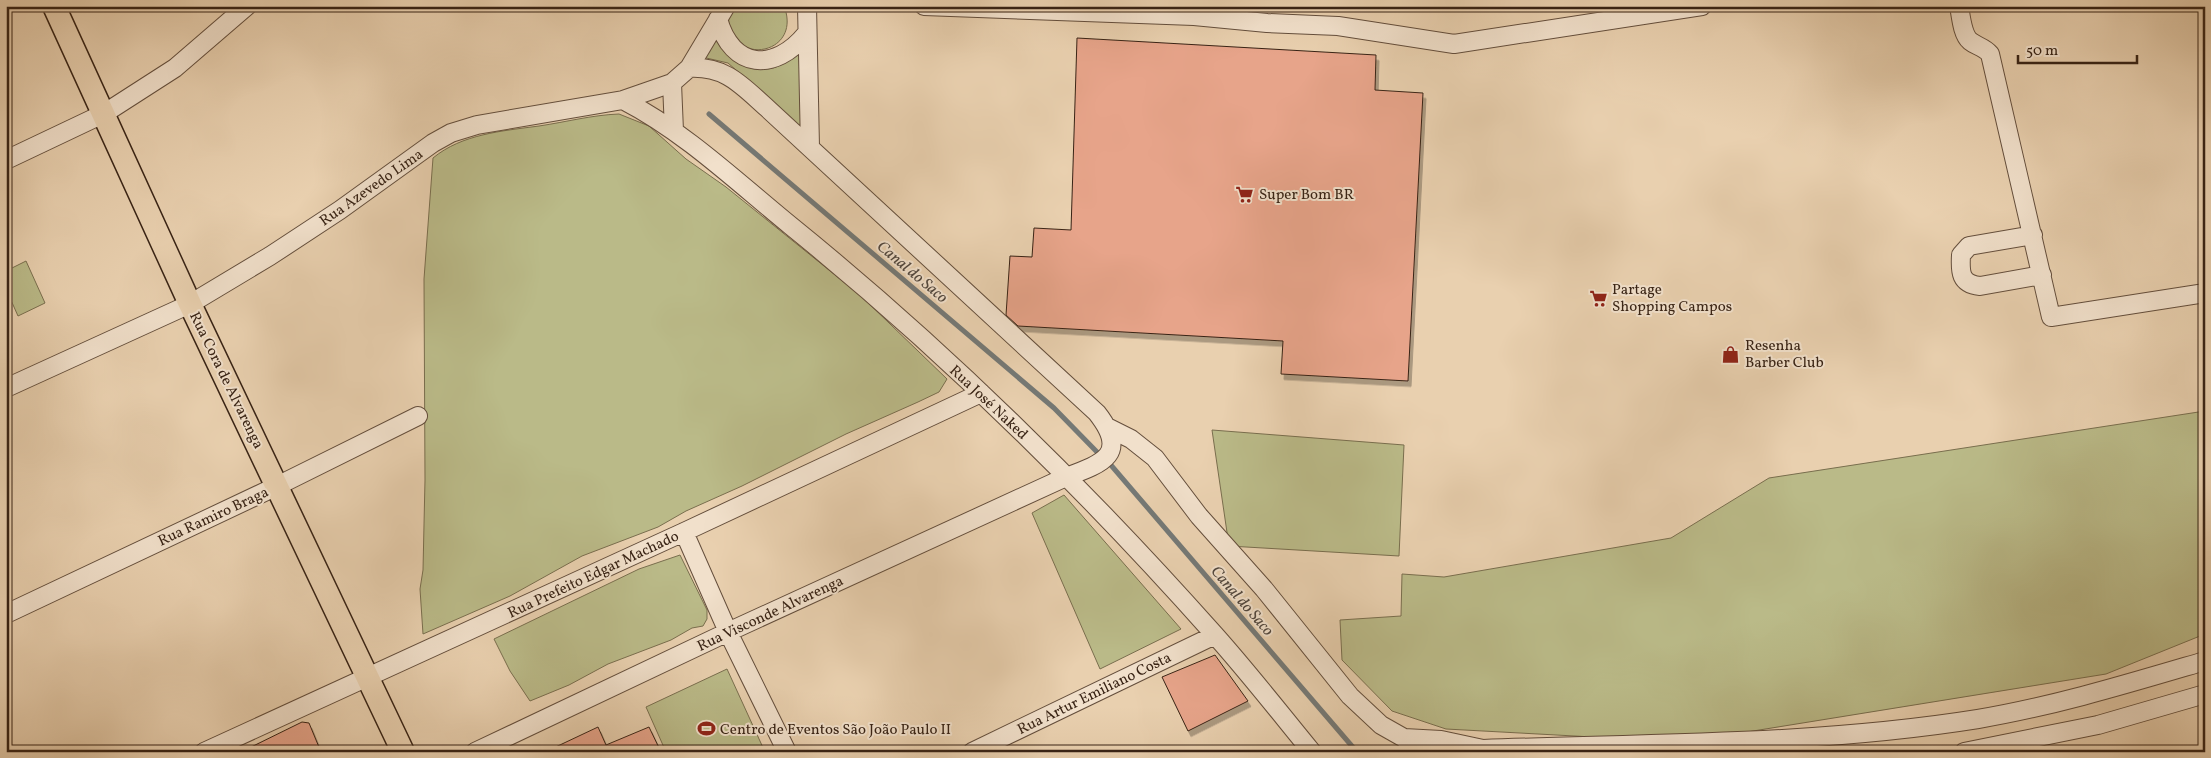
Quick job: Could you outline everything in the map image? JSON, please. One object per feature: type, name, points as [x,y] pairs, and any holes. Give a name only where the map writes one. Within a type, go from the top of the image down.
[{"type":"main road","name":"Rua Cora de Alvarenga","points":[[54,6],[105,113],[190,304],[403,752]]},
{"type":"street","points":[[6,160],[105,113],[175,68],[247,6]]},
{"type":"street","points":[[924,6],[1194,16],[1267,23],[1338,26],[1454,44],[1702,6]]},
{"type":"street","points":[[1960,6],[1965,34],[1970,41],[1986,49],[1990,54],[2051,317],[2205,293]]},
{"type":"street","points":[[722,13],[727,43],[745,57],[757,59],[772,59],[786,54],[805,16]]},
{"type":"street","name":"Rua Azevedo Lima","points":[[6,388],[190,304],[270,256],[340,210],[433,143],[451,133],[477,125],[623,100],[672,83],[689,68],[722,13]]},
{"type":"street","points":[[805,16],[810,147]]},
{"type":"street","points":[[689,68],[718,70],[738,82],[1090,407],[1109,428],[1131,439],[1155,458],[1199,516],[1264,589],[1350,696],[1381,725],[1404,738],[1416,752]]},
{"type":"street","points":[[672,83],[674,130]]},
{"type":"street","name":"Rua José Naked","points":[[623,100],[674,130],[828,256],[981,393],[1066,476],[1215,635],[1312,752]]},
{"type":"street","points":[[2032,235],[1969,246],[1961,255],[1960,269],[1963,277],[1971,285],[1980,286],[2042,275]]},
{"type":"street","name":"Rua Prefeito Edgar Machado","points":[[204,752],[684,532],[981,393]]},
{"type":"street","name":"Rua Ramiro Braga","points":[[6,614],[277,486],[418,416]]},
{"type":"street","points":[[1108,456],[1111,449],[1109,428]]},
{"type":"street","points":[[1108,456],[1147,451]]},
{"type":"street","name":"Rua Visconde Alvarenga","points":[[475,752],[728,632],[1066,476],[1090,468],[1108,456]]},
{"type":"street","points":[[684,532],[728,632],[787,752]]},
{"type":"street","name":"Rua Artur Emiliano Costa","points":[[972,752],[1215,635]]},
{"type":"street","points":[[1404,738],[1442,740],[1481,750],[1836,737],[1978,719],[2102,692],[2205,661]]},
{"type":"street","points":[[1964,752],[2098,725],[2205,694]]},
{"type":"green space","points":[[733,6],[784,6],[787,22],[784,34],[777,43],[767,49],[755,50],[744,46],[735,38],[729,25],[729,15]]},
{"type":"green space","points":[[715,37],[731,57],[737,62],[752,68],[773,68],[801,53],[804,130],[728,63],[702,57]]},
{"type":"green space","points":[[619,114],[649,126],[686,159],[726,187],[860,295],[947,379],[939,392],[846,434],[742,486],[686,511],[658,527],[582,556],[510,596],[423,634],[420,589],[423,570],[425,480],[424,279],[433,158],[457,144],[483,135],[589,117]]},
{"type":"green space","points":[[26,261],[45,303],[18,316],[6,289],[6,271]]},
{"type":"green space","points":[[2205,411],[2205,634],[2106,674],[1685,742],[1446,729],[1392,711],[1342,660],[1340,620],[1401,616],[1402,574],[1444,577],[1671,538],[1769,478]]},
{"type":"green space","points":[[1212,430],[1404,445],[1399,556],[1229,546]]},
{"type":"green space","points":[[1064,495],[1181,629],[1100,669],[1032,513]]},
{"type":"green space","points":[[680,555],[707,610],[707,619],[703,626],[692,628],[671,640],[608,664],[569,685],[530,701],[510,671],[494,639],[639,569]]},
{"type":"green space","name":"Centro de Eventos São João Paulo II","points":[[727,669],[765,752],[666,752],[646,707]]},
{"type":"building","name":"Super Bom BR","points":[[1077,38],[1376,55],[1375,90],[1423,93],[1408,381],[1281,374],[1283,341],[1018,326],[1006,315],[1010,256],[1032,257],[1034,228],[1071,230]]},
{"type":"building","points":[[1215,655],[1248,701],[1188,731],[1162,677]]},
{"type":"building","points":[[302,722],[309,723],[321,752],[241,752]]},
{"type":"building","points":[[598,727],[606,745],[649,727],[661,752],[545,752]]},
{"type":"waterway","name":"Canal do Saco","points":[[709,114],[1054,408],[1097,452]]},
{"type":"waterway","name":"Canal do Saco","points":[[1110,464],[1357,752]]},
{"type":"place","name":"Super Bom BR","points":[[1245,194]]},
{"type":"place","name":"Partage Shopping Campos","points":[[1598,298]]},
{"type":"place","name":"Resenha Barber Club","points":[[1731,354]]},
{"type":"place","name":"Centro de Eventos São João Paulo II","points":[[706,729]]}]
